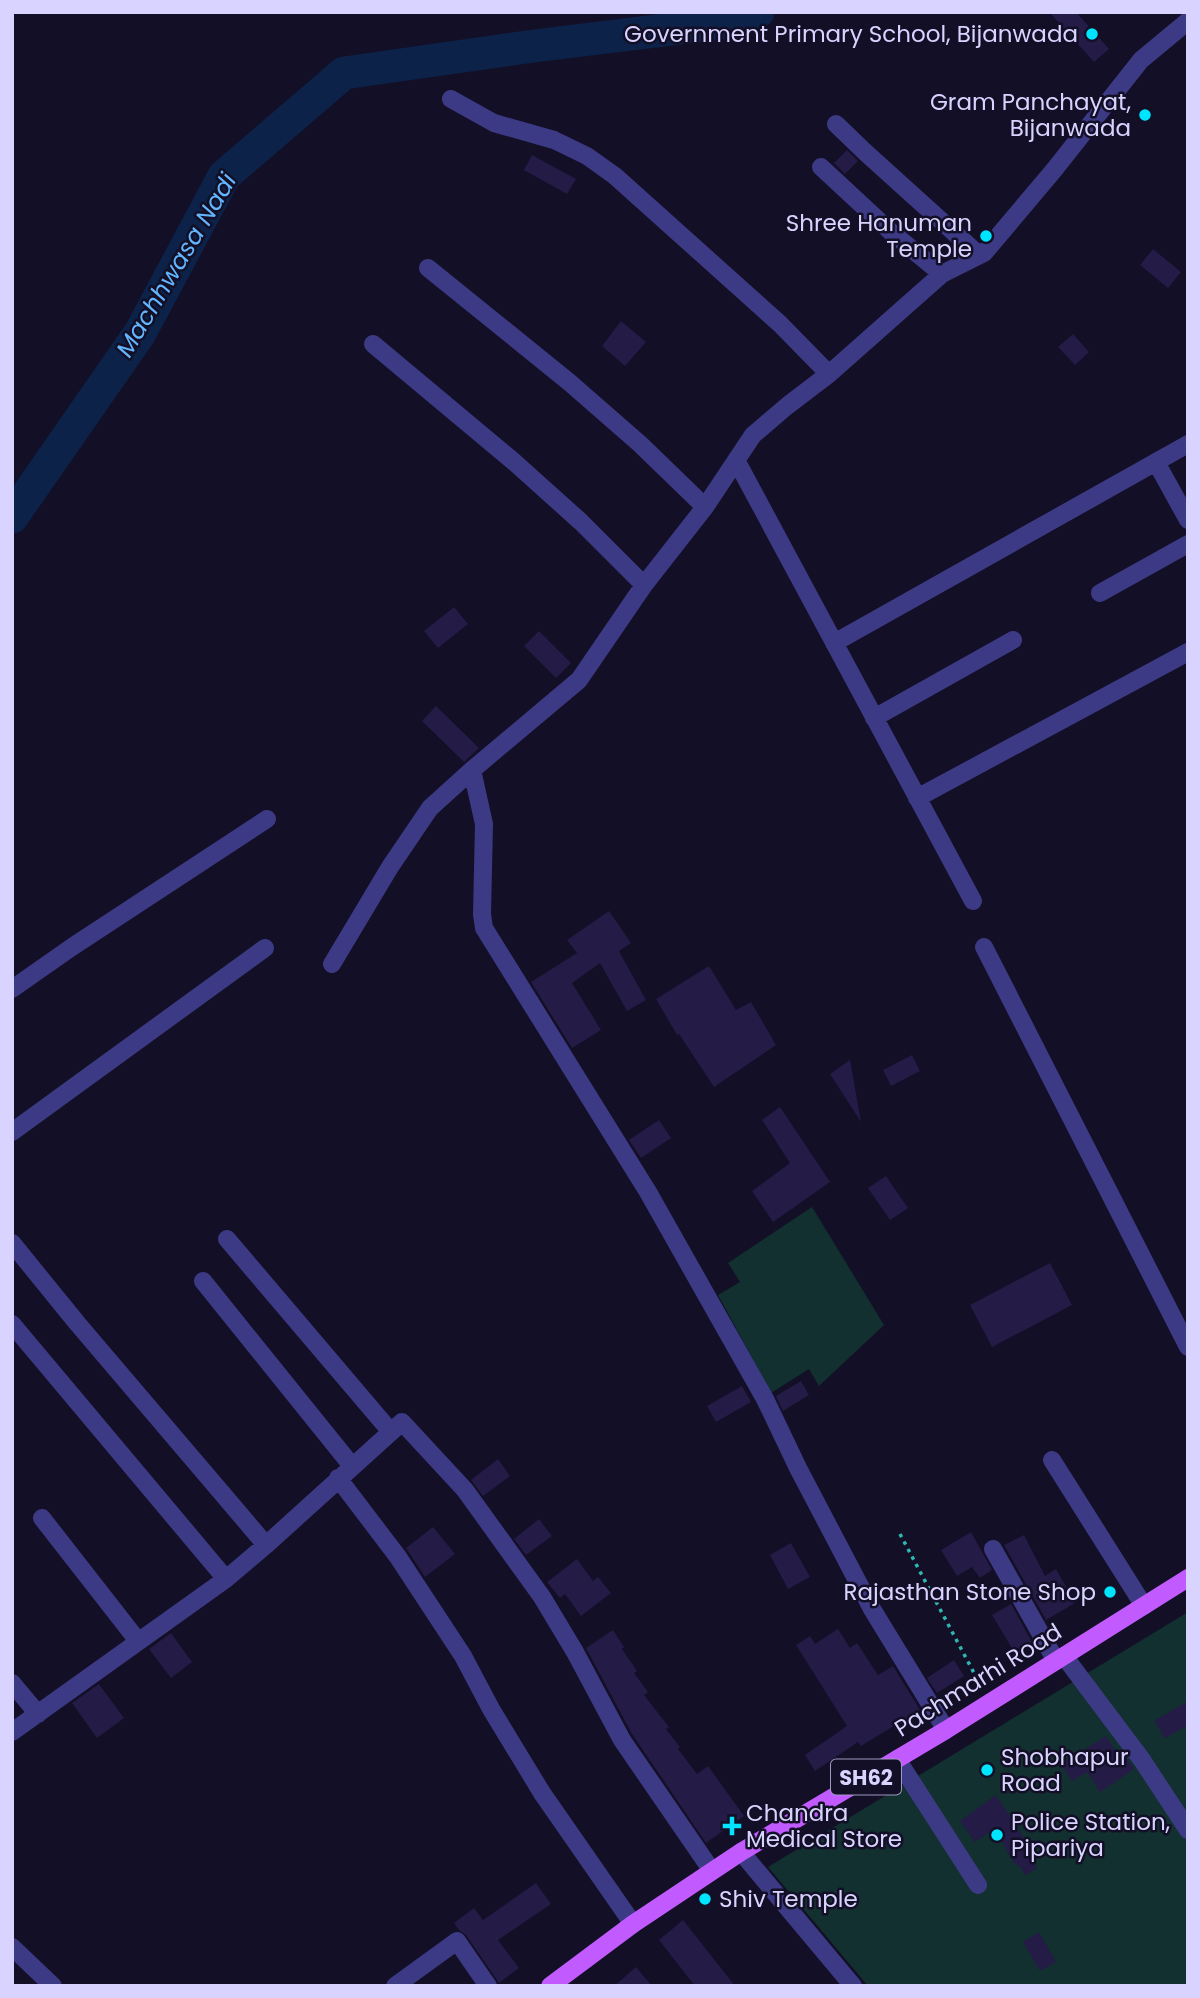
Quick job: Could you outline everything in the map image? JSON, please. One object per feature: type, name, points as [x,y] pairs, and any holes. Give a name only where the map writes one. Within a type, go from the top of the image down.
[{"type":"main road","name":"Pachmarhi Road","points":[[550,1986],[633,1924],[741,1852],[946,1730],[1188,1578]]},
{"type":"street","points":[[332,964],[390,867],[430,808],[579,680],[644,585],[705,507],[753,435],[829,374],[942,274],[984,253],[1141,60],[1188,21]]},
{"type":"street","points":[[451,99],[494,123],[554,140],[587,156],[615,176],[780,324],[829,374]]},
{"type":"street","points":[[836,124],[979,256]]},
{"type":"street","points":[[821,167],[891,232],[942,274]]},
{"type":"street","points":[[428,268],[640,444],[705,507]]},
{"type":"street","points":[[373,344],[513,461],[581,522],[644,585]]},
{"type":"street","points":[[834,643],[1188,444]]},
{"type":"street","points":[[736,460],[973,901]]},
{"type":"street","points":[[1156,462],[1188,520]]},
{"type":"street","points":[[1100,593],[1188,544]]},
{"type":"street","points":[[874,718],[1013,640]]},
{"type":"street","points":[[917,799],[1188,652]]},
{"type":"street","points":[[472,770],[484,824],[484,928],[662,1215],[765,1399],[872,1609],[946,1730]]},
{"type":"street","points":[[12,989],[267,820]]},
{"type":"street","points":[[984,947],[1188,1347]]},
{"type":"street","points":[[12,1132],[265,948]]},
{"type":"street","points":[[227,1239],[391,1432]]},
{"type":"street","points":[[12,1243],[266,1545]]},
{"type":"street","points":[[203,1281],[345,1472],[463,1656],[491,1709],[542,1793],[633,1924]]},
{"type":"street","points":[[12,1324],[226,1579]]},
{"type":"street","points":[[12,1732],[226,1579],[402,1422],[465,1490],[542,1597],[622,1740],[712,1871]]},
{"type":"street","points":[[1052,1460],[1144,1606]]},
{"type":"street","points":[[41,1518],[138,1641]]},
{"type":"street","points":[[993,1549],[1060,1658],[1142,1760],[1188,1830]]},
{"type":"street","points":[[12,1683],[38,1714]]},
{"type":"street","points":[[897,1759],[978,1885]]},
{"type":"street","points":[[741,1852],[853,1986]]},
{"type":"street","points":[[395,1986],[457,1941],[488,1986]]},
{"type":"street","points":[[12,1947],[52,1986]]},
{"type":"path","points":[[900,1534],[990,1702]]},
{"type":"green space","points":[[812,1207],[884,1325],[819,1386],[809,1369],[771,1393],[718,1295],[740,1282],[728,1263]]},
{"type":"green space","points":[[1188,1612],[1188,1986],[868,1986],[768,1867]]},
{"type":"building","points":[[1049,12],[1076,12],[1109,49],[1094,62]]},
{"type":"building","points":[[847,150],[858,161],[845,174],[834,163]]},
{"type":"building","points":[[532,155],[576,179],[567,194],[524,170]]},
{"type":"building","points":[[1153,249],[1181,272],[1168,288],[1140,265]]},
{"type":"building","points":[[621,321],[646,342],[625,366],[602,346]]},
{"type":"building","points":[[1073,334],[1089,352],[1075,365],[1058,347]]},
{"type":"building","points":[[454,607],[468,624],[438,648],[424,631]]},
{"type":"building","points":[[539,631],[571,663],[556,678],[524,646]]},
{"type":"building","points":[[436,706],[479,748],[464,762],[422,721]]},
{"type":"building","points":[[609,911],[631,943],[619,951],[646,1000],[627,1011],[600,963],[572,983],[601,1030],[572,1048],[531,982],[577,953],[567,940]]},
{"type":"building","points":[[709,966],[736,1010],[751,1002],[776,1045],[714,1087],[679,1034],[677,1035],[656,999]]},
{"type":"building","points":[[912,1055],[920,1071],[891,1086],[883,1070]]},
{"type":"building","points":[[850,1060],[861,1122],[830,1074]]},
{"type":"building","points":[[780,1107],[830,1182],[773,1222],[752,1191],[790,1163],[762,1120]]},
{"type":"building","points":[[659,1120],[671,1138],[641,1158],[629,1140]]},
{"type":"building","points":[[886,1176],[908,1208],[890,1220],[868,1188]]},
{"type":"building","points":[[1050,1263],[1072,1305],[992,1347],[970,1305]]},
{"type":"building","points":[[801,1381],[809,1395],[783,1411],[776,1396]]},
{"type":"building","points":[[742,1386],[751,1402],[716,1422],[707,1406]]},
{"type":"building","points":[[498,1459],[510,1476],[483,1496],[471,1480]]},
{"type":"building","points":[[539,1519],[552,1536],[526,1555],[514,1539]]},
{"type":"building","points":[[433,1527],[455,1554],[425,1577],[406,1548]]},
{"type":"building","points":[[971,1532],[992,1570],[980,1578],[972,1567],[957,1576],[941,1550]]},
{"type":"building","points":[[1024,1535],[1045,1576],[1056,1569],[1075,1603],[1046,1620],[1004,1545]]},
{"type":"building","points":[[791,1543],[810,1577],[788,1589],[770,1555]]},
{"type":"building","points":[[577,1559],[593,1581],[598,1577],[611,1593],[581,1616],[565,1594],[560,1598],[547,1582]]},
{"type":"building","points":[[1011,1604],[1033,1644],[1016,1655],[992,1615]]},
{"type":"building","points":[[838,1629],[850,1648],[857,1643],[878,1675],[893,1666],[920,1710],[861,1746],[858,1742],[815,1771],[805,1755],[847,1726],[796,1645],[810,1636],[815,1644]]},
{"type":"building","points":[[613,1630],[637,1671],[634,1673],[648,1692],[644,1695],[669,1727],[666,1729],[680,1747],[678,1749],[697,1774],[708,1766],[744,1816],[706,1843],[632,1734],[586,1648]]},
{"type":"building","points":[[171,1633],[192,1662],[171,1678],[149,1649]]},
{"type":"building","points":[[954,1660],[964,1676],[937,1693],[927,1678]]},
{"type":"building","points":[[99,1684],[124,1718],[97,1738],[72,1703]]},
{"type":"building","points":[[1188,1701],[1188,1725],[1165,1738],[1154,1721]]},
{"type":"building","points":[[1106,1736],[1120,1758],[1124,1755],[1134,1769],[1100,1792],[1087,1772],[1072,1781],[1061,1764]]},
{"type":"building","points":[[996,1795],[1035,1855],[1031,1857],[1037,1868],[1025,1875],[1019,1865],[1016,1866],[994,1829],[975,1842],[960,1821]]},
{"type":"building","points":[[536,1883],[551,1904],[498,1940],[519,1968],[499,1983],[466,1935],[454,1923],[474,1908],[483,1920]]},
{"type":"building","points":[[683,1920],[735,1986],[695,1986],[659,1940]]},
{"type":"building","points":[[1039,1932],[1056,1962],[1040,1971],[1023,1942]]},
{"type":"building","points":[[636,1967],[652,1986],[614,1986]]},
{"type":"waterway","name":"Machhwasa Nadi","points":[[12,517],[140,333],[224,176],[344,73],[737,21],[758,12]]},
{"type":"place","name":"Government Primary School, Bijanwada","points":[[1092,34]]},
{"type":"place","name":"Gram Panchayat, Bijanwada","points":[[1145,115]]},
{"type":"place","name":"Shree Hanuman Temple","points":[[986,236]]},
{"type":"place","name":"Rajasthan Stone Shop","points":[[1110,1592]]},
{"type":"place","name":"Shobhapur Road","points":[[987,1770]]},
{"type":"place","name":"Chandra Medical Store","points":[[732,1826]]},
{"type":"place","name":"Police Station, Pipariya","points":[[997,1835]]},
{"type":"place","name":"Shiv Temple","points":[[705,1899]]}]
